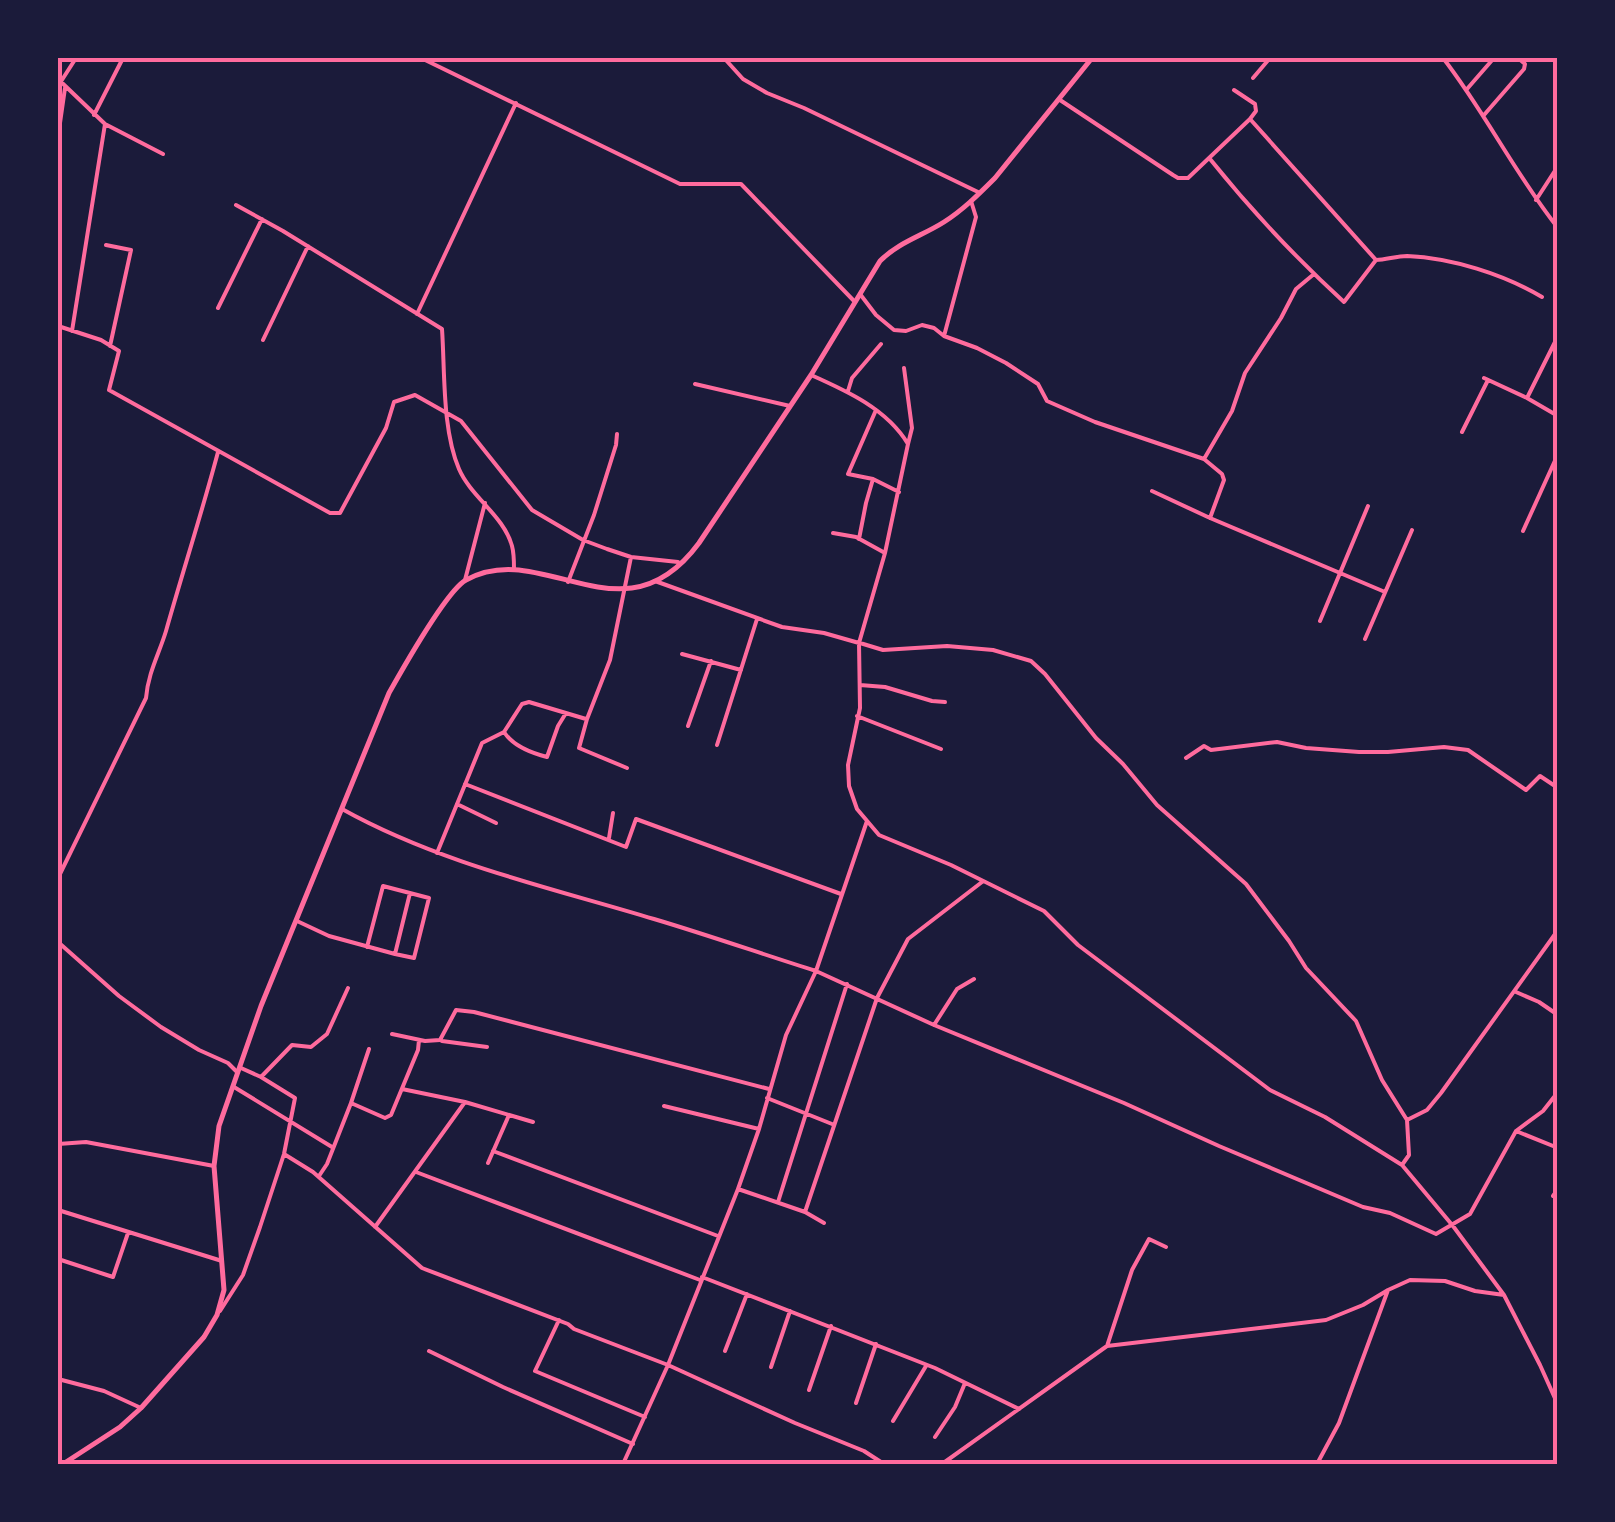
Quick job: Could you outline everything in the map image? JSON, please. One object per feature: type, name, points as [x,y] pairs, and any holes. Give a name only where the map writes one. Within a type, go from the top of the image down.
[{"type":"street","points":[[58,137],[61,83],[76,58]]},
{"type":"street","points":[[94,114],[124,58]]},
{"type":"street","points":[[421,58],[680,184],[741,184],[855,302]]},
{"type":"street","points":[[724,58],[742,79],[767,93],[980,193]]},
{"type":"street","points":[[465,580],[491,571],[514,570],[624,590],[654,581],[683,562],[811,374],[880,261],[891,250],[933,229],[972,201],[1092,58]]},
{"type":"street","points":[[1253,78],[1270,58]]},
{"type":"street","points":[[1443,58],[1558,228]]},
{"type":"street","points":[[1467,89],[1494,58]]},
{"type":"street","points":[[1484,115],[1524,69],[1525,64],[1518,58]]},
{"type":"street","points":[[61,83],[105,124],[163,154]]},
{"type":"street","points":[[1058,99],[1178,178],[1188,178],[1256,111],[1255,104],[1234,90]]},
{"type":"street","points":[[417,314],[516,103]]},
{"type":"street","points":[[1250,119],[1376,260]]},
{"type":"street","points":[[72,331],[105,124]]},
{"type":"street","points":[[1210,159],[1344,302],[1376,260],[1404,256],[1445,262],[1516,281],[1542,297]]},
{"type":"street","points":[[1536,200],[1558,166]]},
{"type":"street","points":[[944,336],[976,217],[972,201]]},
{"type":"street","points":[[236,205],[442,329],[448,412],[459,468],[512,546],[514,570]]},
{"type":"street","points":[[218,308],[262,219]]},
{"type":"street","points":[[106,245],[131,250],[110,346]]},
{"type":"street","points":[[263,340],[308,246]]},
{"type":"street","points":[[1204,459],[1232,411],[1245,373],[1296,289],[1314,274]]},
{"type":"street","points":[[860,294],[894,330],[906,331],[922,325],[934,328],[1006,363],[1038,384],[1047,401],[1095,422],[1204,459],[1224,480],[1210,518]]},
{"type":"street","points":[[58,326],[101,340],[119,351],[109,390],[330,513],[340,513],[386,428],[394,402],[416,395],[460,421],[532,510],[583,540],[631,556],[683,562]]},
{"type":"street","points":[[1527,398],[1558,336]]},
{"type":"street","points":[[848,391],[852,378],[881,344]]},
{"type":"street","points":[[904,368],[912,428],[885,553],[860,643],[860,708],[848,765],[849,786],[857,809],[878,835],[1044,911],[1078,945],[1270,1090],[1402,1165],[1504,1295],[1558,1405]]},
{"type":"street","points":[[811,374],[848,391],[876,410],[899,429],[908,444]]},
{"type":"street","points":[[1462,432],[1486,379],[1558,416]]},
{"type":"street","points":[[695,384],[790,406]]},
{"type":"street","points":[[876,410],[848,474],[874,480],[898,492]]},
{"type":"street","points":[[568,582],[594,515],[617,434]]},
{"type":"street","points":[[1558,435],[1558,443]]},
{"type":"street","points":[[58,878],[146,698],[147,679],[165,635],[218,452]]},
{"type":"street","points":[[1523,531],[1558,454]]},
{"type":"street","points":[[859,539],[874,480]]},
{"type":"street","points":[[1152,491],[1386,592]]},
{"type":"street","points":[[217,1315],[224,1290],[214,1166],[219,1126],[232,1086],[389,693],[449,598],[465,580],[484,503]]},
{"type":"street","points":[[1320,621],[1368,506]]},
{"type":"street","points":[[1365,639],[1412,530]]},
{"type":"street","points":[[833,533],[859,539],[885,553]]},
{"type":"street","points":[[627,768],[579,748],[610,660],[631,556]]},
{"type":"street","points":[[654,581],[782,627],[883,650],[965,646],[1031,661],[1158,805],[1246,884],[1306,968],[1356,1021],[1382,1080],[1407,1120],[1409,1155],[1402,1165]]},
{"type":"street","points":[[716,745],[757,619]]},
{"type":"street","points":[[682,654],[740,670]]},
{"type":"street","points":[[688,726],[710,661]]},
{"type":"street","points":[[860,685],[886,687],[946,702]]},
{"type":"street","points":[[437,853],[482,743],[504,732],[522,704],[528,702],[587,719]]},
{"type":"street","points":[[504,732],[508,739],[531,753],[546,757],[566,713]]},
{"type":"street","points":[[857,716],[942,748]]},
{"type":"street","points":[[1186,758],[1204,746],[1211,750],[1277,742],[1359,752],[1444,747],[1468,750],[1526,790],[1540,776],[1556,786]]},
{"type":"street","points":[[465,784],[626,846],[636,819],[841,894]]},
{"type":"street","points":[[457,804],[496,823]]},
{"type":"street","points":[[342,808],[437,853],[816,971],[1219,1146],[1436,1234],[1470,1214],[1516,1131],[1543,1111],[1558,1092]]},
{"type":"street","points":[[609,839],[613,813]]},
{"type":"street","points":[[624,1464],[738,1189],[786,1035],[816,971],[867,821]]},
{"type":"street","points":[[805,1212],[877,998],[908,939],[982,882]]},
{"type":"street","points":[[297,920],[329,936],[367,948],[414,958],[429,898],[383,886],[367,948]]},
{"type":"street","points":[[395,954],[410,893]]},
{"type":"street","points":[[1407,1120],[1426,1110],[1441,1093],[1558,930]]},
{"type":"street","points":[[58,942],[118,996],[161,1027],[238,1070],[294,1095],[284,1154],[242,1275],[204,1337],[120,1427],[62,1464]]},
{"type":"street","points":[[934,1025],[957,988],[974,979]]},
{"type":"street","points":[[778,1202],[847,984]]},
{"type":"street","points":[[260,1077],[292,1045],[311,1048],[327,1034],[348,988]]},
{"type":"street","points":[[1516,992],[1558,1015]]},
{"type":"street","points":[[440,1040],[456,1010],[474,1012],[769,1089]]},
{"type":"street","points":[[392,1034],[487,1047]]},
{"type":"street","points":[[351,1103],[386,1118],[391,1115],[419,1040]]},
{"type":"street","points":[[318,1177],[351,1103],[369,1049]]},
{"type":"street","points":[[232,1086],[332,1147]]},
{"type":"street","points":[[402,1088],[533,1122]]},
{"type":"street","points":[[767,1098],[834,1125]]},
{"type":"street","points":[[374,1227],[465,1102]]},
{"type":"street","points":[[664,1106],[759,1128]]},
{"type":"street","points":[[488,1163],[509,1115]]},
{"type":"street","points":[[1516,1131],[1558,1148]]},
{"type":"street","points":[[58,1144],[86,1142],[214,1166]]},
{"type":"street","points":[[494,1151],[718,1236]]},
{"type":"street","points":[[284,1154],[305,1166],[422,1268],[668,1365],[864,1451],[884,1464]]},
{"type":"street","points":[[416,1172],[832,1326],[1019,1409]]},
{"type":"street","points":[[1553,1196],[1558,1188]]},
{"type":"street","points":[[738,1189],[805,1212],[824,1223]]},
{"type":"street","points":[[58,1210],[222,1260]]},
{"type":"street","points":[[58,1259],[112,1276],[128,1233]]},
{"type":"street","points":[[1107,1346],[1132,1270],[1149,1239],[1166,1247]]},
{"type":"street","points":[[942,1464],[1107,1346],[1326,1320],[1410,1280],[1445,1281],[1474,1291],[1504,1295]]},
{"type":"street","points":[[1317,1464],[1339,1423],[1388,1290]]},
{"type":"street","points":[[725,1351],[747,1294]]},
{"type":"street","points":[[771,1367],[790,1312]]},
{"type":"street","points":[[559,1320],[536,1372],[646,1417]]},
{"type":"street","points":[[810,1390],[832,1326]]},
{"type":"street","points":[[856,1403],[876,1344]]},
{"type":"street","points":[[429,1350],[633,1444]]},
{"type":"street","points":[[892,1421],[926,1366]]},
{"type":"street","points":[[58,1378],[104,1391],[141,1408]]},
{"type":"street","points":[[1548,1384],[1558,1382]]},
{"type":"street","points":[[935,1437],[965,1383]]}]
